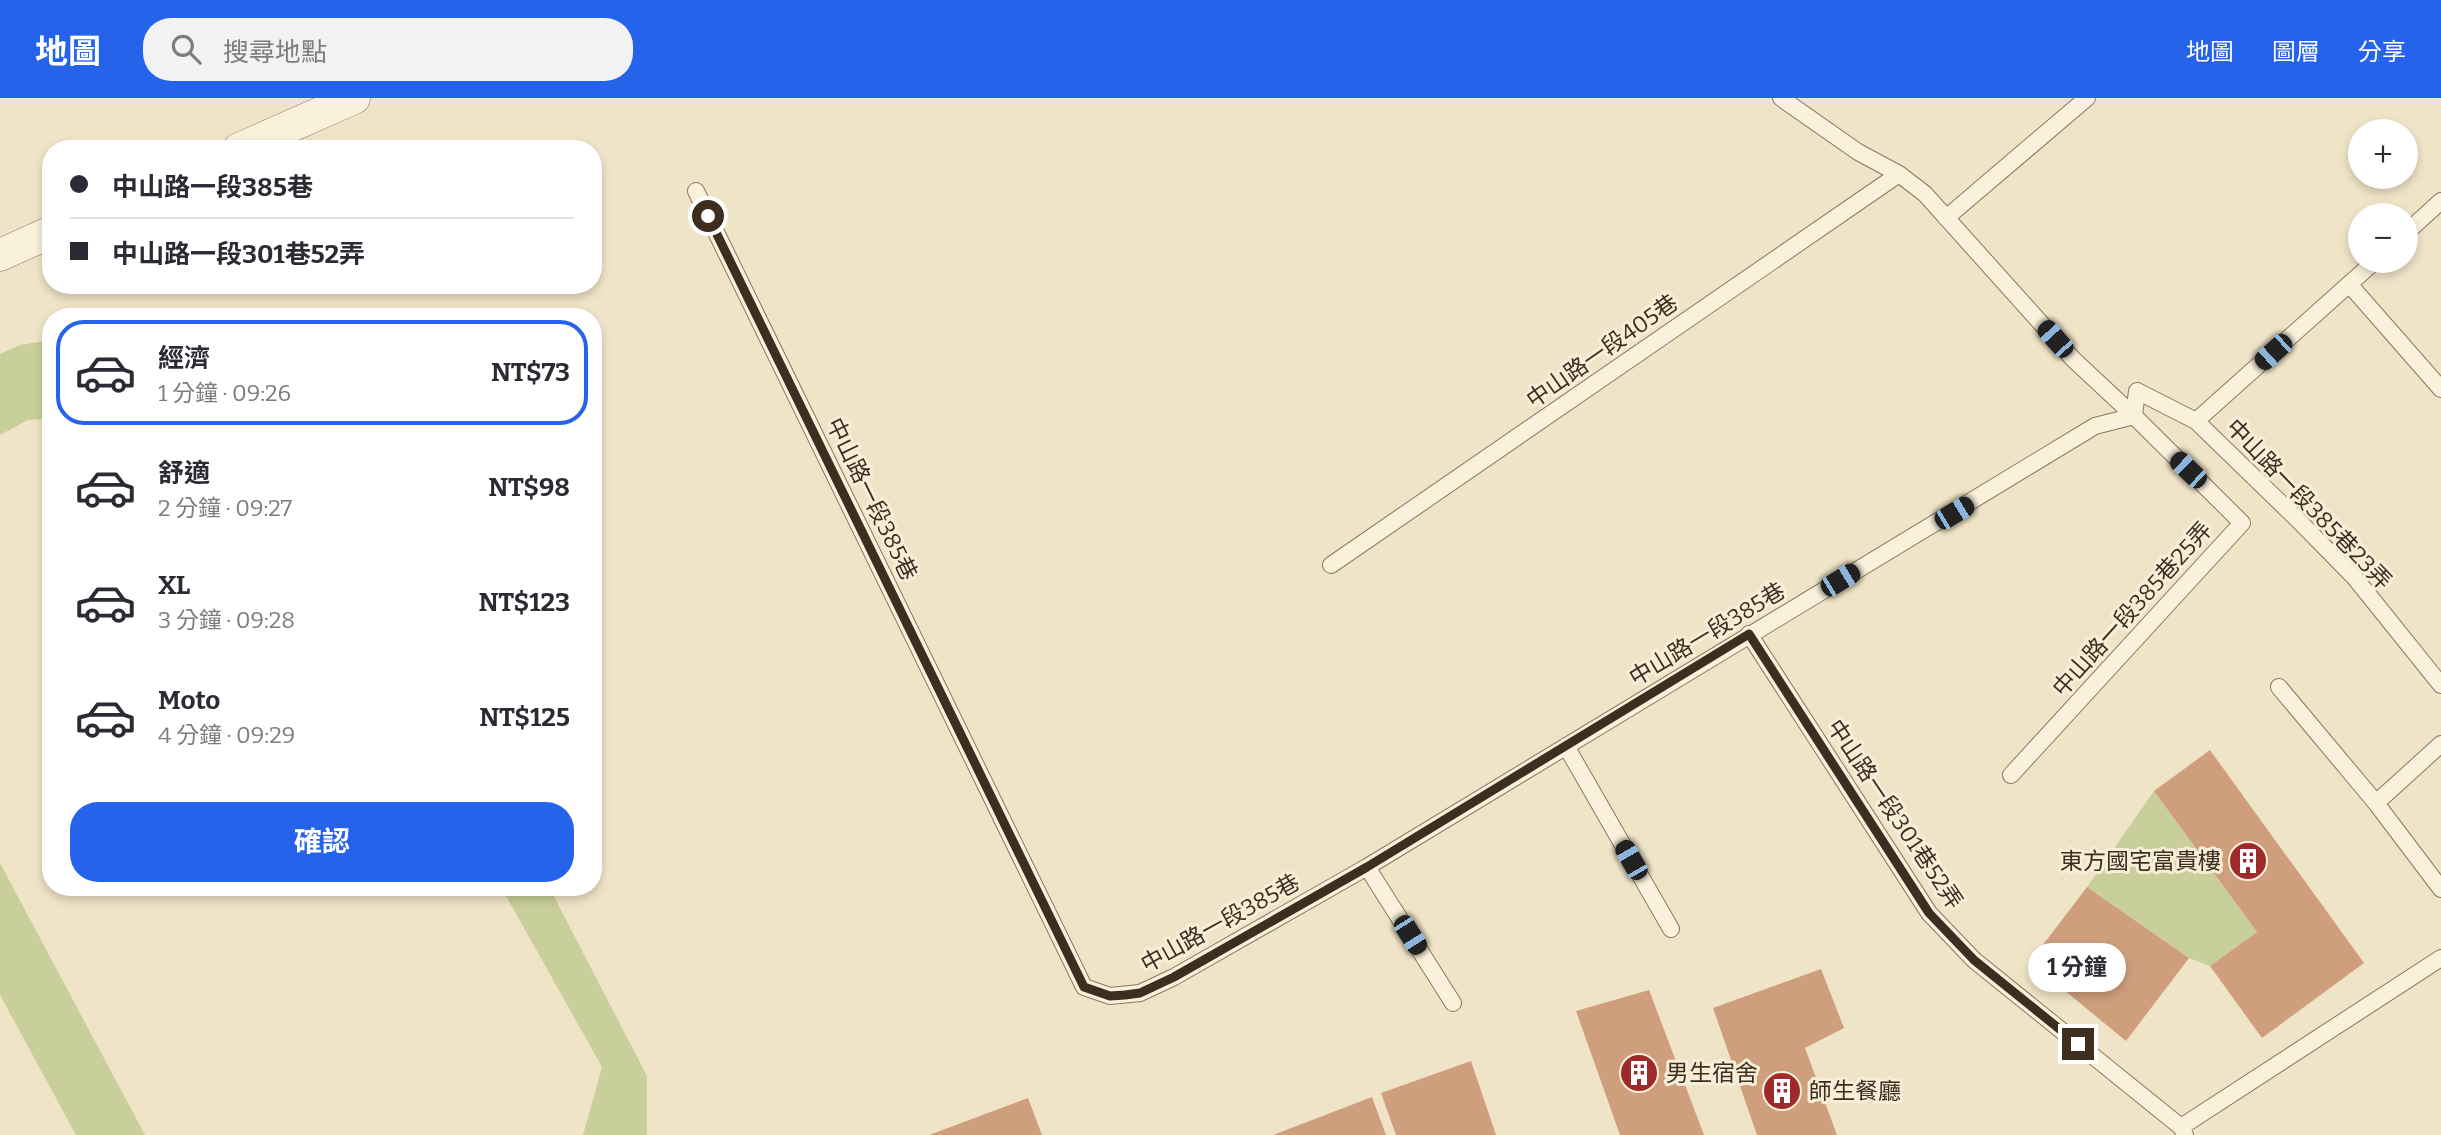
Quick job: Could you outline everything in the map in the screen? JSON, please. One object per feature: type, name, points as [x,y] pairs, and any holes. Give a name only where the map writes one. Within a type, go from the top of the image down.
[{"type":"street","points":[[259,140],[354,98]]},
{"type":"street","points":[[0,255],[42,236]]},
{"type":"lane","points":[[1781,98],[1858,152],[1899,174],[1925,194],[2073,359],[2134,416]]},
{"type":"lane","points":[[1946,218],[2087,98]]},
{"type":"lane","name":"中山路一段405巷","points":[[1331,565],[1899,174]]},
{"type":"lane","name":"中山路一段385巷","points":[[696,191],[1084,987],[1110,996],[1140,993],[1174,977],[1367,867],[2095,426],[2134,416]]},
{"type":"lane","points":[[2418,222],[2441,201]]},
{"type":"lane","points":[[2196,421],[2361,273]]},
{"type":"lane","points":[[2349,284],[2441,388]]},
{"type":"lane","name":"中山路一段385巷23弄","points":[[2134,416],[2137,391],[2196,421],[2355,578],[2441,685]]},
{"type":"lane","name":"中山路一段385巷25弄","points":[[2011,775],[2242,523],[2134,416]]},
{"type":"lane","name":"中山路一段301巷52弄","points":[[1749,634],[1929,913],[1974,960],[2183,1131]]},
{"type":"lane","points":[[2279,687],[2376,803],[2441,889]]},
{"type":"lane","points":[[2376,803],[2441,744]]},
{"type":"lane","points":[[1566,746],[1671,929]]},
{"type":"lane","points":[[1367,867],[1453,1003]]},
{"type":"lane","points":[[2183,1131],[2441,958]]},
{"type":"green space","points":[[42,341],[42,419],[28,420],[0,435],[0,354],[20,345]]},
{"type":"green space","points":[[2154,791],[2257,932],[2210,966],[2189,958],[2087,887]]},
{"type":"green space","points":[[0,863],[145,1135],[76,1135],[0,995]]},
{"type":"green space","points":[[506,896],[554,896],[647,1076],[647,1135],[583,1135],[602,1067]]},
{"type":"building","name":"東方國宅富貴樓","points":[[2210,750],[2364,963],[2262,1038],[2210,966],[2257,932],[2154,791]]},
{"type":"building","name":"東方國宅富貴樓","points":[[2087,887],[2189,958],[2126,1041],[2030,962]]},
{"type":"building","name":"師生餐廳","points":[[1821,969],[1844,1028],[1805,1048],[1837,1135],[1757,1135],[1713,1008]]},
{"type":"building","name":"男生宿舍","points":[[1649,990],[1704,1135],[1620,1135],[1576,1011]]},
{"type":"building","points":[[1471,1061],[1496,1135],[1396,1135],[1381,1093]]},
{"type":"building","points":[[1372,1097],[1386,1135],[1273,1135]]},
{"type":"building","points":[[1028,1098],[1042,1135],[929,1135]]},
{"type":"place","name":"東方國宅富貴樓","points":[[2248,861]]},
{"type":"place","name":"男生宿舍","points":[[1639,1073]]},
{"type":"place","name":"師生餐廳","points":[[1782,1091]]},
{"type":"route","points":[[708,216],[1084,987],[1110,996],[1125,995],[1140,993],[1174,977],[1367,867],[1749,634],[1929,913],[1974,960],[2078,1044]]}]
